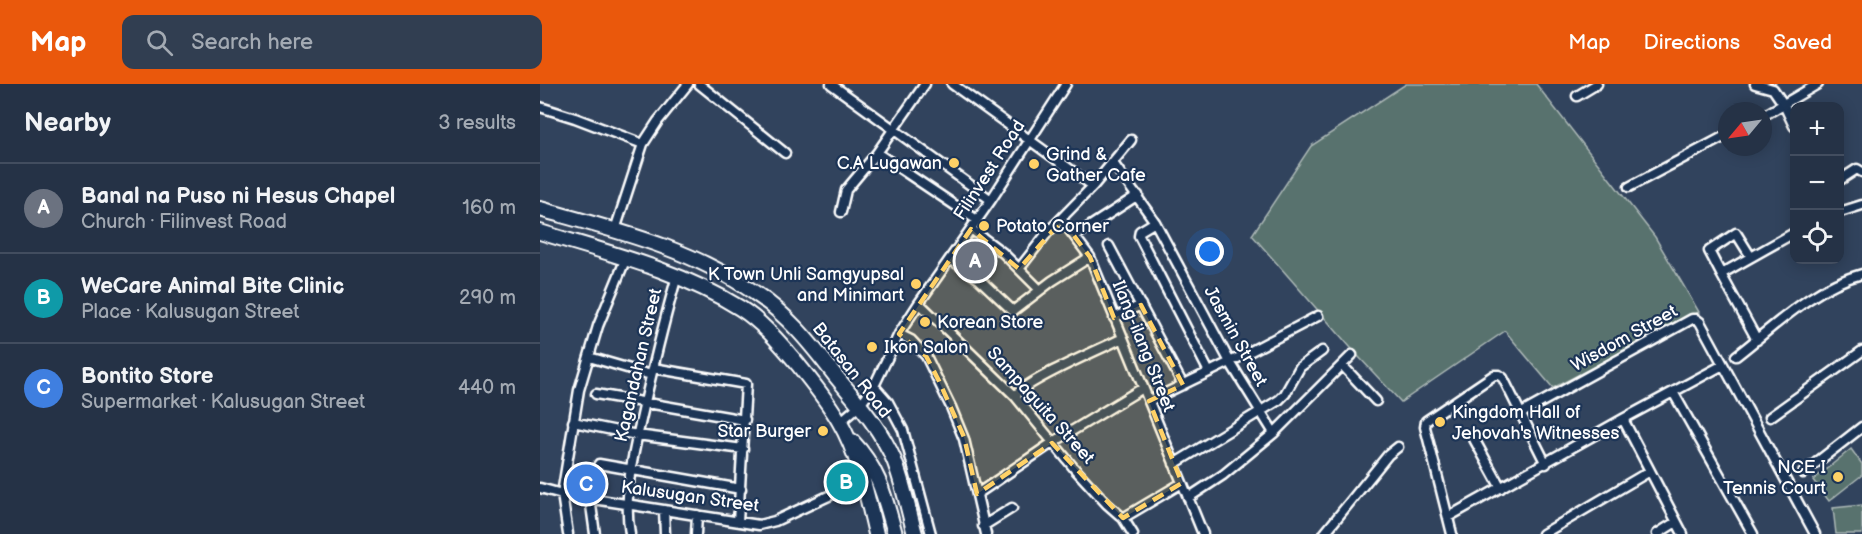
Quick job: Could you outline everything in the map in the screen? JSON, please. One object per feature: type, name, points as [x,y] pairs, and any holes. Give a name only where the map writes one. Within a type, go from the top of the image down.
[{"type":"main road","name":"Batasan Road","points":[[540,209],[615,230],[695,259],[756,293],[799,330],[860,405],[880,434],[893,459],[915,534]]},
{"type":"main road","points":[[540,232],[677,276],[742,309],[762,325],[782,345],[826,400],[840,422],[863,480],[876,534]]},
{"type":"main road","points":[[846,435],[864,454],[878,476],[895,534]]},
{"type":"street","points":[[615,230],[643,144],[658,121],[688,84]]},
{"type":"street","points":[[699,84],[785,153]]},
{"type":"street","points":[[831,84],[991,200]]},
{"type":"street","points":[[842,212],[846,190],[877,153],[925,84]]},
{"type":"street","name":"Filinvest Road","points":[[840,422],[860,405],[874,386],[899,334],[991,200],[1066,84]]},
{"type":"street","points":[[1577,96],[1597,84]]},
{"type":"street","points":[[1755,84],[1773,86],[1790,118]]},
{"type":"street","points":[[1772,111],[1818,84]]},
{"type":"street","points":[[956,85],[1093,186]]},
{"type":"street","points":[[540,106],[643,144]]},
{"type":"street","points":[[1019,269],[1048,232],[1093,186],[1131,140]]},
{"type":"street","points":[[1629,187],[1718,140]]},
{"type":"street","points":[[877,153],[977,220]]},
{"type":"street","name":"Jasmin Street","points":[[1113,163],[1138,195],[1155,222],[1230,362],[1274,433]]},
{"type":"street","points":[[1844,177],[1857,169],[1862,171]]},
{"type":"street","points":[[1075,236],[1138,195]]},
{"type":"street","points":[[1844,210],[1862,205]]},
{"type":"street","name":"Ilang-ilang Street","points":[[1062,220],[1090,257],[1203,534]]},
{"type":"street","points":[[1155,222],[1140,231],[1138,236],[1209,372]]},
{"type":"street","points":[[970,229],[1003,253],[1040,290]]},
{"type":"street","points":[[1751,257],[1736,233],[1709,251],[1756,340]]},
{"type":"street","points":[[1721,274],[1790,236]]},
{"type":"street","points":[[1109,246],[1183,385]]},
{"type":"street","points":[[950,259],[979,279],[1013,311],[1090,257]]},
{"type":"street","points":[[568,534],[562,494],[579,390],[598,326],[626,258]]},
{"type":"street","points":[[1736,356],[1818,294],[1862,274]]},
{"type":"street","name":"Kagandahan Street","points":[[630,534],[627,504],[637,435],[677,276]]},
{"type":"street","name":"Sampaguita Street","points":[[919,303],[1015,396],[1052,443],[1107,504],[1123,518],[1133,534]]},
{"type":"street","points":[[1114,318],[1141,304]]},
{"type":"street","points":[[1149,401],[1318,316]]},
{"type":"street","name":"Wisdom Street","points":[[1520,414],[1692,319],[1696,319],[1700,322],[1815,534]]},
{"type":"street","points":[[899,334],[911,340],[926,356],[939,381],[963,437],[985,530],[1012,508]]},
{"type":"street","points":[[1015,396],[1018,391],[1043,377],[1123,338]]},
{"type":"street","points":[[1174,464],[1260,413],[1285,394],[1300,367],[1322,351]]},
{"type":"street","points":[[1770,417],[1862,351]]},
{"type":"street","points":[[1188,498],[1222,475],[1274,433],[1352,355]]},
{"type":"street","points":[[589,357],[652,372],[746,384],[738,522]]},
{"type":"street","points":[[1342,365],[1376,401]]},
{"type":"street","points":[[1448,517],[1723,365]]},
{"type":"street","points":[[1452,534],[1425,427],[1426,421],[1494,375],[1499,375],[1503,378],[1545,464]]},
{"type":"street","points":[[874,386],[888,402],[903,430],[932,534]]},
{"type":"street","points":[[977,494],[1052,443],[1143,388]]},
{"type":"street","points":[[1673,392],[1753,534]]},
{"type":"street","points":[[596,394],[745,420]]},
{"type":"street","points":[[1623,419],[1683,534]]},
{"type":"street","points":[[573,422],[637,435],[743,449]]},
{"type":"street","points":[[1803,473],[1862,427]]},
{"type":"street","points":[[1474,439],[1501,488]]},
{"type":"street","points":[[1324,534],[1388,455],[1398,447]]},
{"type":"street","points":[[566,472],[593,476],[598,464],[741,489]]},
{"type":"street","points":[[1543,534],[1650,471]]},
{"type":"street","name":"Kalusugan Street","points":[[540,488],[562,494],[759,525],[775,521],[863,480]]},
{"type":"street","points":[[1123,518],[1182,483]]},
{"type":"street","points":[[590,498],[596,534]]},
{"type":"street","points":[[664,510],[664,534]]},
{"type":"street","points":[[696,534],[697,515]]},
{"type":"street","points":[[1657,534],[1676,522]]},
{"type":"highlighted area","points":[[1062,220],[1090,257],[1114,318],[1141,305],[1183,385],[1149,401],[1182,483],[1123,518],[1052,443],[977,494],[964,437],[939,381],[926,356],[899,334],[971,229],[1019,269]]},
{"type":"green space","points":[[1406,84],[1536,84],[1655,237],[1699,312],[1553,388],[1505,331],[1401,402],[1252,235],[1311,146]]},
{"type":"green space","name":"NCE I Tennis Court","points":[[1851,449],[1862,464],[1862,475],[1829,501],[1813,480]]},
{"type":"green space","points":[[1862,505],[1862,534],[1836,534],[1833,508]]},
{"type":"place","name":"C.A Lugawan","points":[[954,163]]},
{"type":"place","name":"Grind & Gather Cafe","points":[[1034,164]]},
{"type":"place","name":"Potato Corner","points":[[984,226]]},
{"type":"place","name":"Banal na Puso ni Hesus Chapel","points":[[975,261]]},
{"type":"place","name":"K Town Unli Samgyupsal and Minimart","points":[[916,284]]},
{"type":"place","name":"Korean Store","points":[[925,322]]},
{"type":"place","name":"Ikon Salon","points":[[872,347]]},
{"type":"place","name":"Kingdom Hall of Jehovah's Witnesses","points":[[1440,422]]},
{"type":"place","name":"Star Burger","points":[[823,431]]},
{"type":"place","name":"NCE I Tennis Court","points":[[1838,477]]},
{"type":"place","name":"WeCare Animal Bite Clinic","points":[[846,482]]},
{"type":"place","name":"Bontito Store","points":[[586,484]]}]
